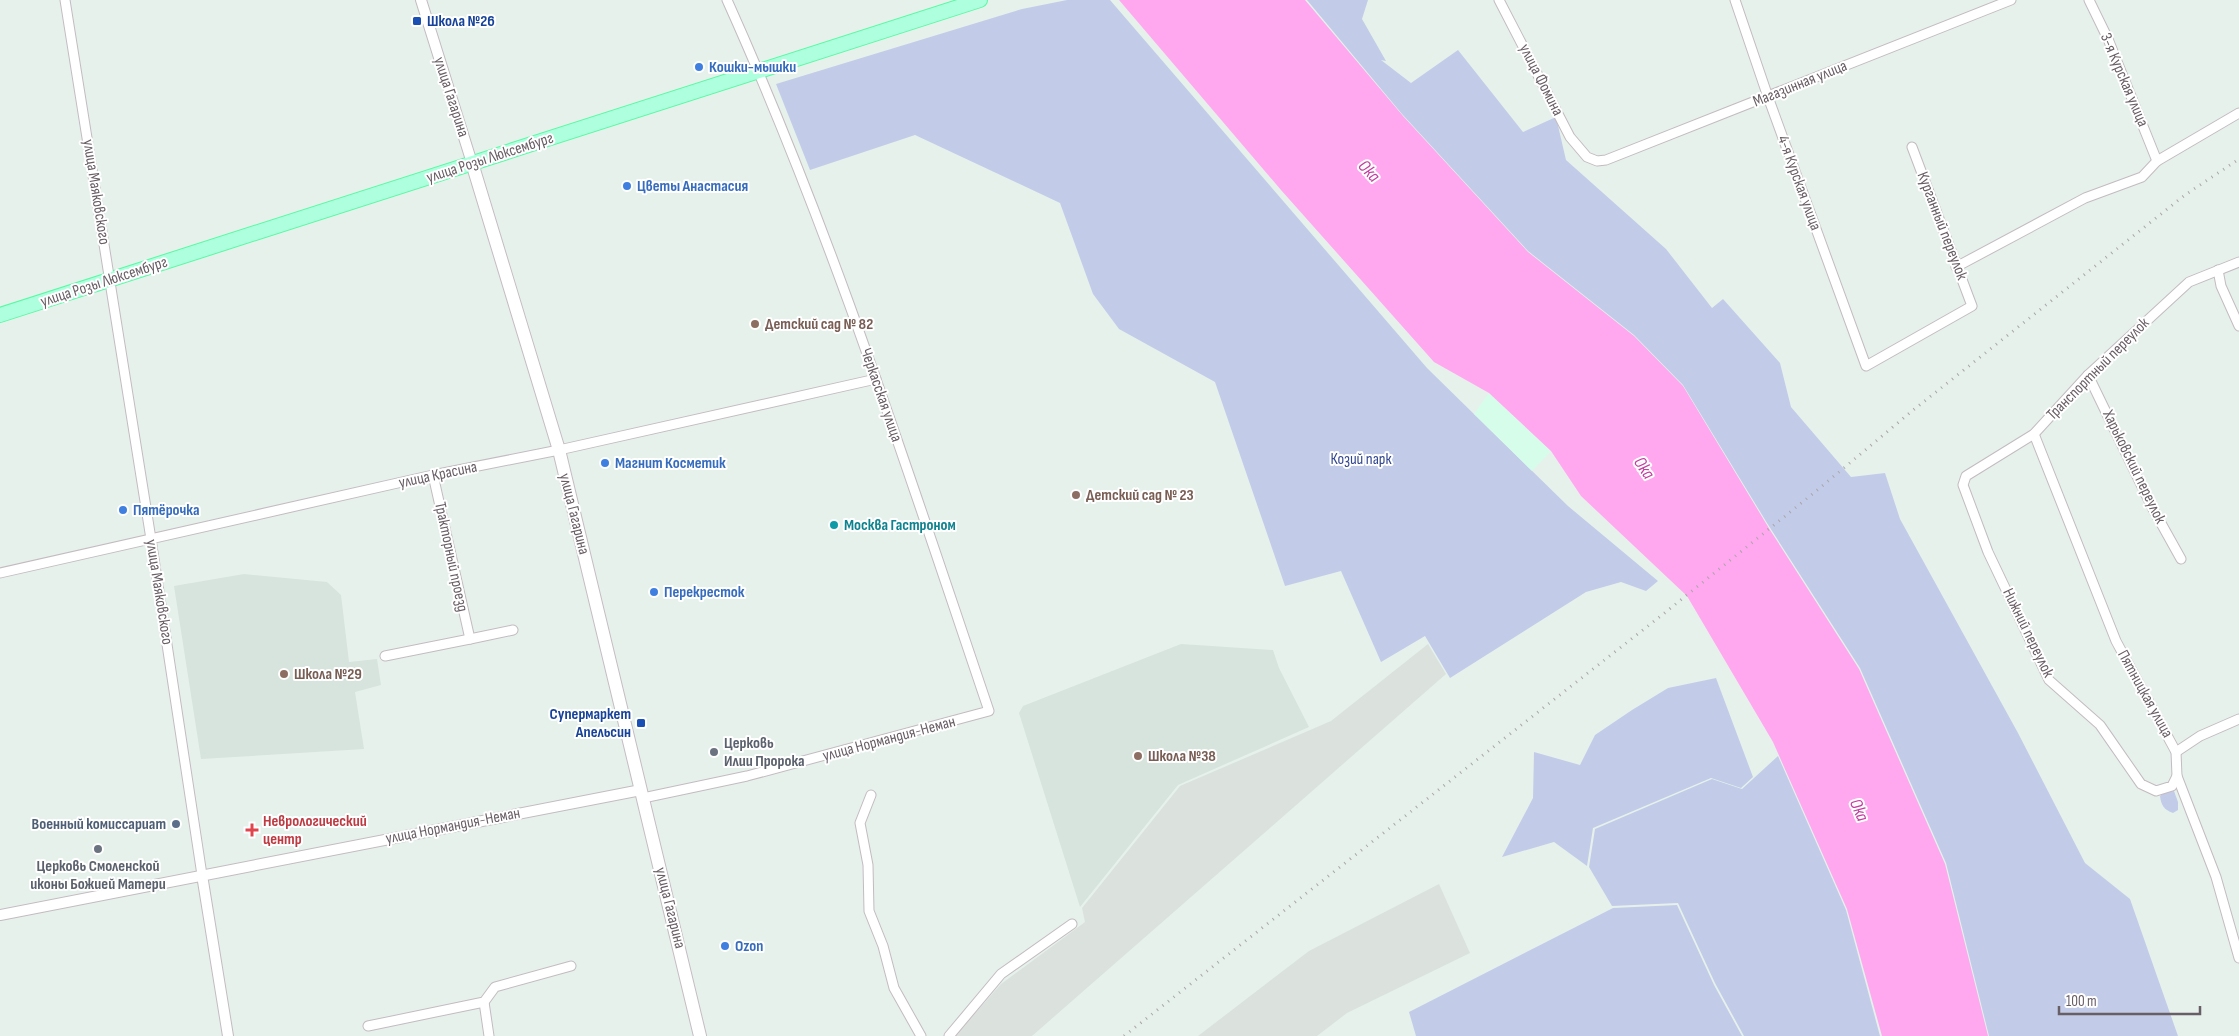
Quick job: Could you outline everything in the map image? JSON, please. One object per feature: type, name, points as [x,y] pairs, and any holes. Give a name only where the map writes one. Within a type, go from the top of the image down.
[{"type":"main road","name":"улица Розы Люксембург","points":[[0,315],[980,0]]},
{"type":"main road","name":"улица Гагарина","points":[[472,163],[559,450],[700,1036]]},
{"type":"street","name":"улица Маяковского","points":[[65,0],[228,1036]]},
{"type":"street","name":"улица Гагарина","points":[[420,0],[472,163]]},
{"type":"street","name":"Черкасская улица","points":[[727,0],[758,71],[819,223],[876,379],[990,711]]},
{"type":"street","name":"улица Фомина","points":[[1499,0],[1570,137],[1587,157]]},
{"type":"street","name":"4-я Курская улица","points":[[1735,0],[1768,97],[1866,366],[1972,306]]},
{"type":"street","name":"Магазинная улица","points":[[1587,157],[1597,161],[1606,160],[2011,0]]},
{"type":"street","name":"3-я Курская улица","points":[[2089,0],[2108,39],[2157,162]]},
{"type":"street","points":[[1956,267],[2085,198],[2142,177],[2157,162],[2239,113]]},
{"type":"street","name":"Курганный переулок","points":[[1912,147],[1972,306]]},
{"type":"street","name":"Транспортный переулок","points":[[1963,485],[1966,476],[2034,434],[2088,375],[2189,282],[2239,262]]},
{"type":"street","points":[[2218,270],[2221,286],[2239,326]]},
{"type":"street","name":"Харьковский переулок","points":[[2088,375],[2152,507],[2181,559]]},
{"type":"street","name":"улица Красина","points":[[0,573],[433,475],[559,450],[876,379]]},
{"type":"street","name":"Пятницкая улица","points":[[2034,434],[2116,640],[2176,752],[2178,776],[2216,877],[2239,958]]},
{"type":"street","name":"Тракторный проезд","points":[[433,475],[470,639]]},
{"type":"street","name":"Нижний переулок","points":[[1963,485],[1988,552],[2049,680],[2100,725],[2142,784],[2156,791],[2172,786],[2178,776]]},
{"type":"street","points":[[385,656],[513,630]]},
{"type":"street","name":"улица Нормандия-Неман","points":[[0,915],[202,875],[747,776],[990,711]]},
{"type":"street","points":[[2176,752],[2200,736],[2239,719]]},
{"type":"street","points":[[871,795],[860,823],[868,865],[869,911],[883,946],[894,988],[921,1036]]},
{"type":"street","points":[[949,1036],[1000,974],[1072,924]]},
{"type":"street","points":[[368,1026],[484,1002],[495,987],[571,966]]},
{"type":"street","points":[[484,1002],[489,1036]]},
{"type":"shaded area","name":"Школа №29","points":[[244,574],[327,582],[341,595],[349,662],[377,659],[381,685],[355,692],[364,749],[201,759],[174,586]]},
{"type":"shaded area","name":"Школа №38","points":[[1181,644],[1273,650],[1279,668],[1309,727],[1178,785],[1080,907],[1019,713],[1023,706]]},
{"type":"shaded area","points":[[1428,644],[1446,674],[1032,1036],[955,1036],[1001,984],[1085,922],[1082,908],[1180,786],[1331,721]]},
{"type":"shaded area","points":[[1439,884],[1470,953],[1347,1013],[1317,1036],[1198,1036],[1309,951]]},
{"type":"green space","name":"Козий парк","points":[[1067,0],[1110,0],[1427,368],[1568,506],[1658,581],[1646,591],[1621,582],[1586,592],[1450,678],[1425,636],[1381,662],[1341,571],[1285,586],[1215,382],[1119,329],[1093,294],[1060,203],[915,135],[810,170],[776,84],[1022,9]]},
{"type":"green space","points":[[1307,0],[1368,0],[1362,19],[1386,61],[1381,60],[1411,83],[1458,50],[1523,132],[1556,117],[1566,160],[1666,249],[1712,308],[1723,299],[1780,363],[1791,407],[1851,477],[1885,473],[1900,519],[2018,733],[2085,863],[2130,899],[2178,1036],[1989,1036],[1946,863],[1860,668],[1767,523],[1683,385],[1634,335],[1528,251],[1402,114]]},
{"type":"green space","points":[[1716,678],[1753,777],[1741,788],[1711,778],[1593,828],[1587,866],[1554,842],[1502,857],[1533,798],[1534,752],[1580,765],[1595,735],[1632,710],[1668,688]]},
{"type":"green space","points":[[1778,756],[1846,910],[1880,1036],[1744,1036],[1715,983],[1678,903],[1612,906],[1589,867],[1595,829],[1712,779],[1742,789]]},
{"type":"green space","points":[[2174,791],[2178,802],[2178,810],[2173,813],[2164,807],[2160,796],[2165,792]]},
{"type":"green space","points":[[1677,905],[1714,985],[1742,1036],[1416,1036],[1409,1012],[1613,908]]},
{"type":"sand","points":[[1489,393],[1551,451],[1532,471],[1474,414]]},
{"type":"water","name":"Ока","points":[[1119,0],[1305,0],[1403,116],[1528,252],[1634,336],[1683,386],[1770,530],[1859,669],[1945,864],[1988,1036],[1882,1036],[1847,909],[1773,742],[1687,596],[1581,496],[1551,451],[1489,393],[1434,362],[1281,190]]},
{"type":"railway","points":[[1124,1036],[1662,615],[1912,411],[2185,195],[2239,159]]},
{"type":"place","name":"Школа №26","points":[[417,21]]},
{"type":"place","name":"Кошки-мышки","points":[[699,67]]},
{"type":"place","name":"Цветы Анастасия","points":[[627,186]]},
{"type":"place","name":"Детский сад № 82","points":[[755,324]]},
{"type":"place","name":"Магнит Косметик","points":[[605,463]]},
{"type":"place","name":"Детский сад № 23","points":[[1076,495]]},
{"type":"place","name":"Пятёрочка","points":[[123,510]]},
{"type":"place","name":"Москва Гастроном","points":[[834,525]]},
{"type":"place","name":"Перекресток","points":[[654,592]]},
{"type":"place","name":"Школа №29","points":[[284,674]]},
{"type":"place","name":"Супермаркет Апельсин","points":[[641,723]]},
{"type":"place","name":"Церковь Илии Пророка","points":[[714,752]]},
{"type":"place","name":"Школа №38","points":[[1138,756]]},
{"type":"place","name":"Военный комиссариат","points":[[176,824]]},
{"type":"place","name":"Неврологический центр","points":[[252,830]]},
{"type":"place","name":"Церковь Смоленской иконы Божией Матери","points":[[98,849]]},
{"type":"place","name":"Ozon","points":[[725,946]]}]
